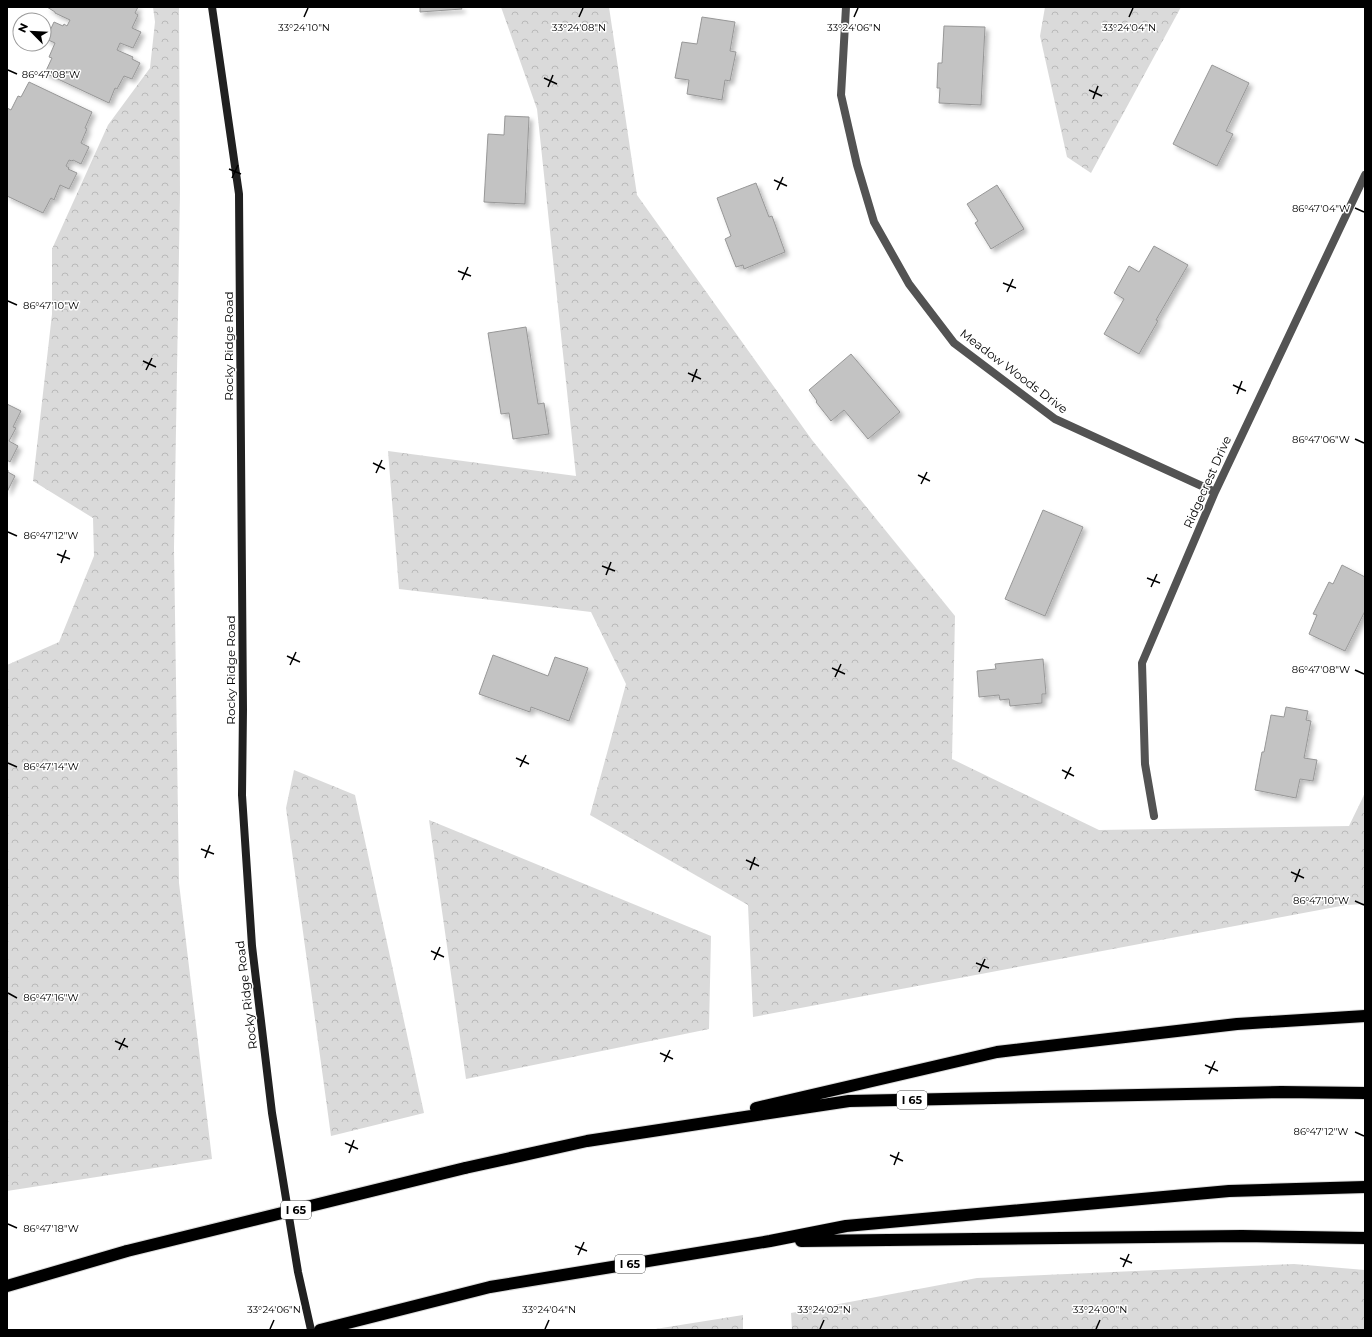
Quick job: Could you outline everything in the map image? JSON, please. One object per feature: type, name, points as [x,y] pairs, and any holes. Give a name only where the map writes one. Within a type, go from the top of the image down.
[{"type":"highway","points":[[662,1130],[997,1052],[1237,1024],[1365,1016]]},
{"type":"highway","name":"I 65","points":[[7,1286],[127,1251],[465,1168],[587,1141],[849,1101],[1281,1092],[1365,1093]]},
{"type":"highway","name":"I 65","points":[[320,1330],[490,1288],[770,1241],[846,1226],[1229,1191],[1365,1187]]},
{"type":"highway","points":[[770,1241],[1242,1236],[1365,1238]]},
{"type":"main road","name":"Rocky Ridge Road","points":[[212,7],[239,194],[243,701],[242,795],[252,946],[272,1113],[298,1272],[311,1330]]},
{"type":"street","name":"Meadow Woods Drive","points":[[846,7],[841,95],[855,157],[874,222],[909,284],[954,343],[1056,419],[1214,492]]},
{"type":"street","name":"Ridgecrest Drive","points":[[1154,816],[1145,764],[1142,663],[1214,492],[1365,175]]},
{"type":"green space","points":[[153,7],[179,7],[180,194],[174,548],[179,883],[212,1159],[7,1191],[7,665],[59,642],[94,556],[93,518],[33,481],[52,314],[52,249],[108,125],[150,68],[155,22]]},
{"type":"green space","points":[[501,7],[609,7],[637,195],[812,440],[955,616],[952,759],[1099,830],[1349,826],[1365,793],[1365,904],[1346,905],[753,1017],[748,905],[590,815],[626,684],[591,612],[399,589],[388,451],[576,476],[537,109]]},
{"type":"green space","points":[[1045,7],[1181,7],[1091,173],[1067,157],[1040,36]]},
{"type":"green space","points":[[294,770],[355,795],[424,1113],[331,1136],[286,808]]},
{"type":"green space","points":[[429,820],[711,936],[709,1029],[466,1079]]},
{"type":"green space","points":[[1294,1264],[1365,1270],[1365,1330],[792,1330],[791,1313],[977,1278]]},
{"type":"green space","points":[[743,1315],[743,1330],[649,1330]]},
{"type":"building","points":[[47,7],[138,7],[135,13],[138,15],[132,28],[141,32],[133,48],[120,43],[117,50],[133,57],[132,59],[140,63],[132,79],[124,76],[117,89],[115,88],[109,103],[45,73],[52,58],[49,57],[55,43],[52,42],[52,26],[54,22],[67,26],[70,20]]},
{"type":"building","points":[[420,7],[461,7],[462,9],[420,12]]},
{"type":"building","points":[[702,17],[735,22],[730,51],[736,52],[730,81],[725,80],[722,100],[687,94],[689,80],[675,78],[682,42],[697,44]]},
{"type":"building","points":[[944,26],[985,27],[981,105],[939,103],[940,88],[937,88],[938,63],[942,63]]},
{"type":"building","points":[[1212,65],[1249,83],[1226,131],[1233,134],[1217,166],[1173,144]]},
{"type":"building","points":[[29,82],[92,112],[85,128],[87,129],[81,143],[89,147],[81,164],[73,160],[69,160],[66,166],[69,168],[68,169],[77,173],[69,189],[60,185],[54,200],[51,198],[43,213],[7,196],[7,108],[11,110],[18,96],[21,97]]},
{"type":"building","points":[[505,116],[529,117],[525,204],[484,202],[488,134],[504,135]]},
{"type":"building","points":[[756,183],[769,217],[772,216],[785,252],[744,269],[743,265],[736,267],[725,239],[731,236],[717,198]]},
{"type":"building","points":[[997,185],[1024,229],[991,249],[975,223],[978,221],[967,204]]},
{"type":"building","points":[[1154,246],[1188,265],[1156,320],[1158,321],[1139,354],[1104,334],[1124,299],[1114,293],[1129,266],[1139,272]]},
{"type":"building","points":[[526,327],[538,404],[544,403],[549,434],[513,439],[509,413],[501,414],[488,333]]},
{"type":"building","points":[[851,354],[900,412],[868,439],[844,410],[831,421],[816,402],[817,401],[809,390]]},
{"type":"building","points":[[7,404],[21,411],[13,427],[16,428],[9,441],[18,446],[10,462],[7,460]]},
{"type":"building","points":[[7,470],[15,476],[7,492]]},
{"type":"building","points":[[1043,510],[1083,527],[1045,616],[1005,599]]},
{"type":"building","points":[[1342,565],[1365,577],[1365,611],[1345,651],[1309,634],[1317,615],[1313,614],[1329,582],[1333,584]]},
{"type":"building","points":[[493,655],[548,676],[555,657],[588,668],[569,721],[531,707],[530,712],[479,694]]},
{"type":"building","points":[[1043,659],[1046,694],[1042,694],[1042,703],[1010,706],[1009,699],[1000,700],[999,695],[979,697],[977,671],[996,669],[995,664]]},
{"type":"building","points":[[1286,707],[1308,711],[1306,720],[1311,721],[1304,758],[1317,760],[1313,781],[1300,779],[1296,798],[1255,790],[1271,715],[1284,717]]}]
